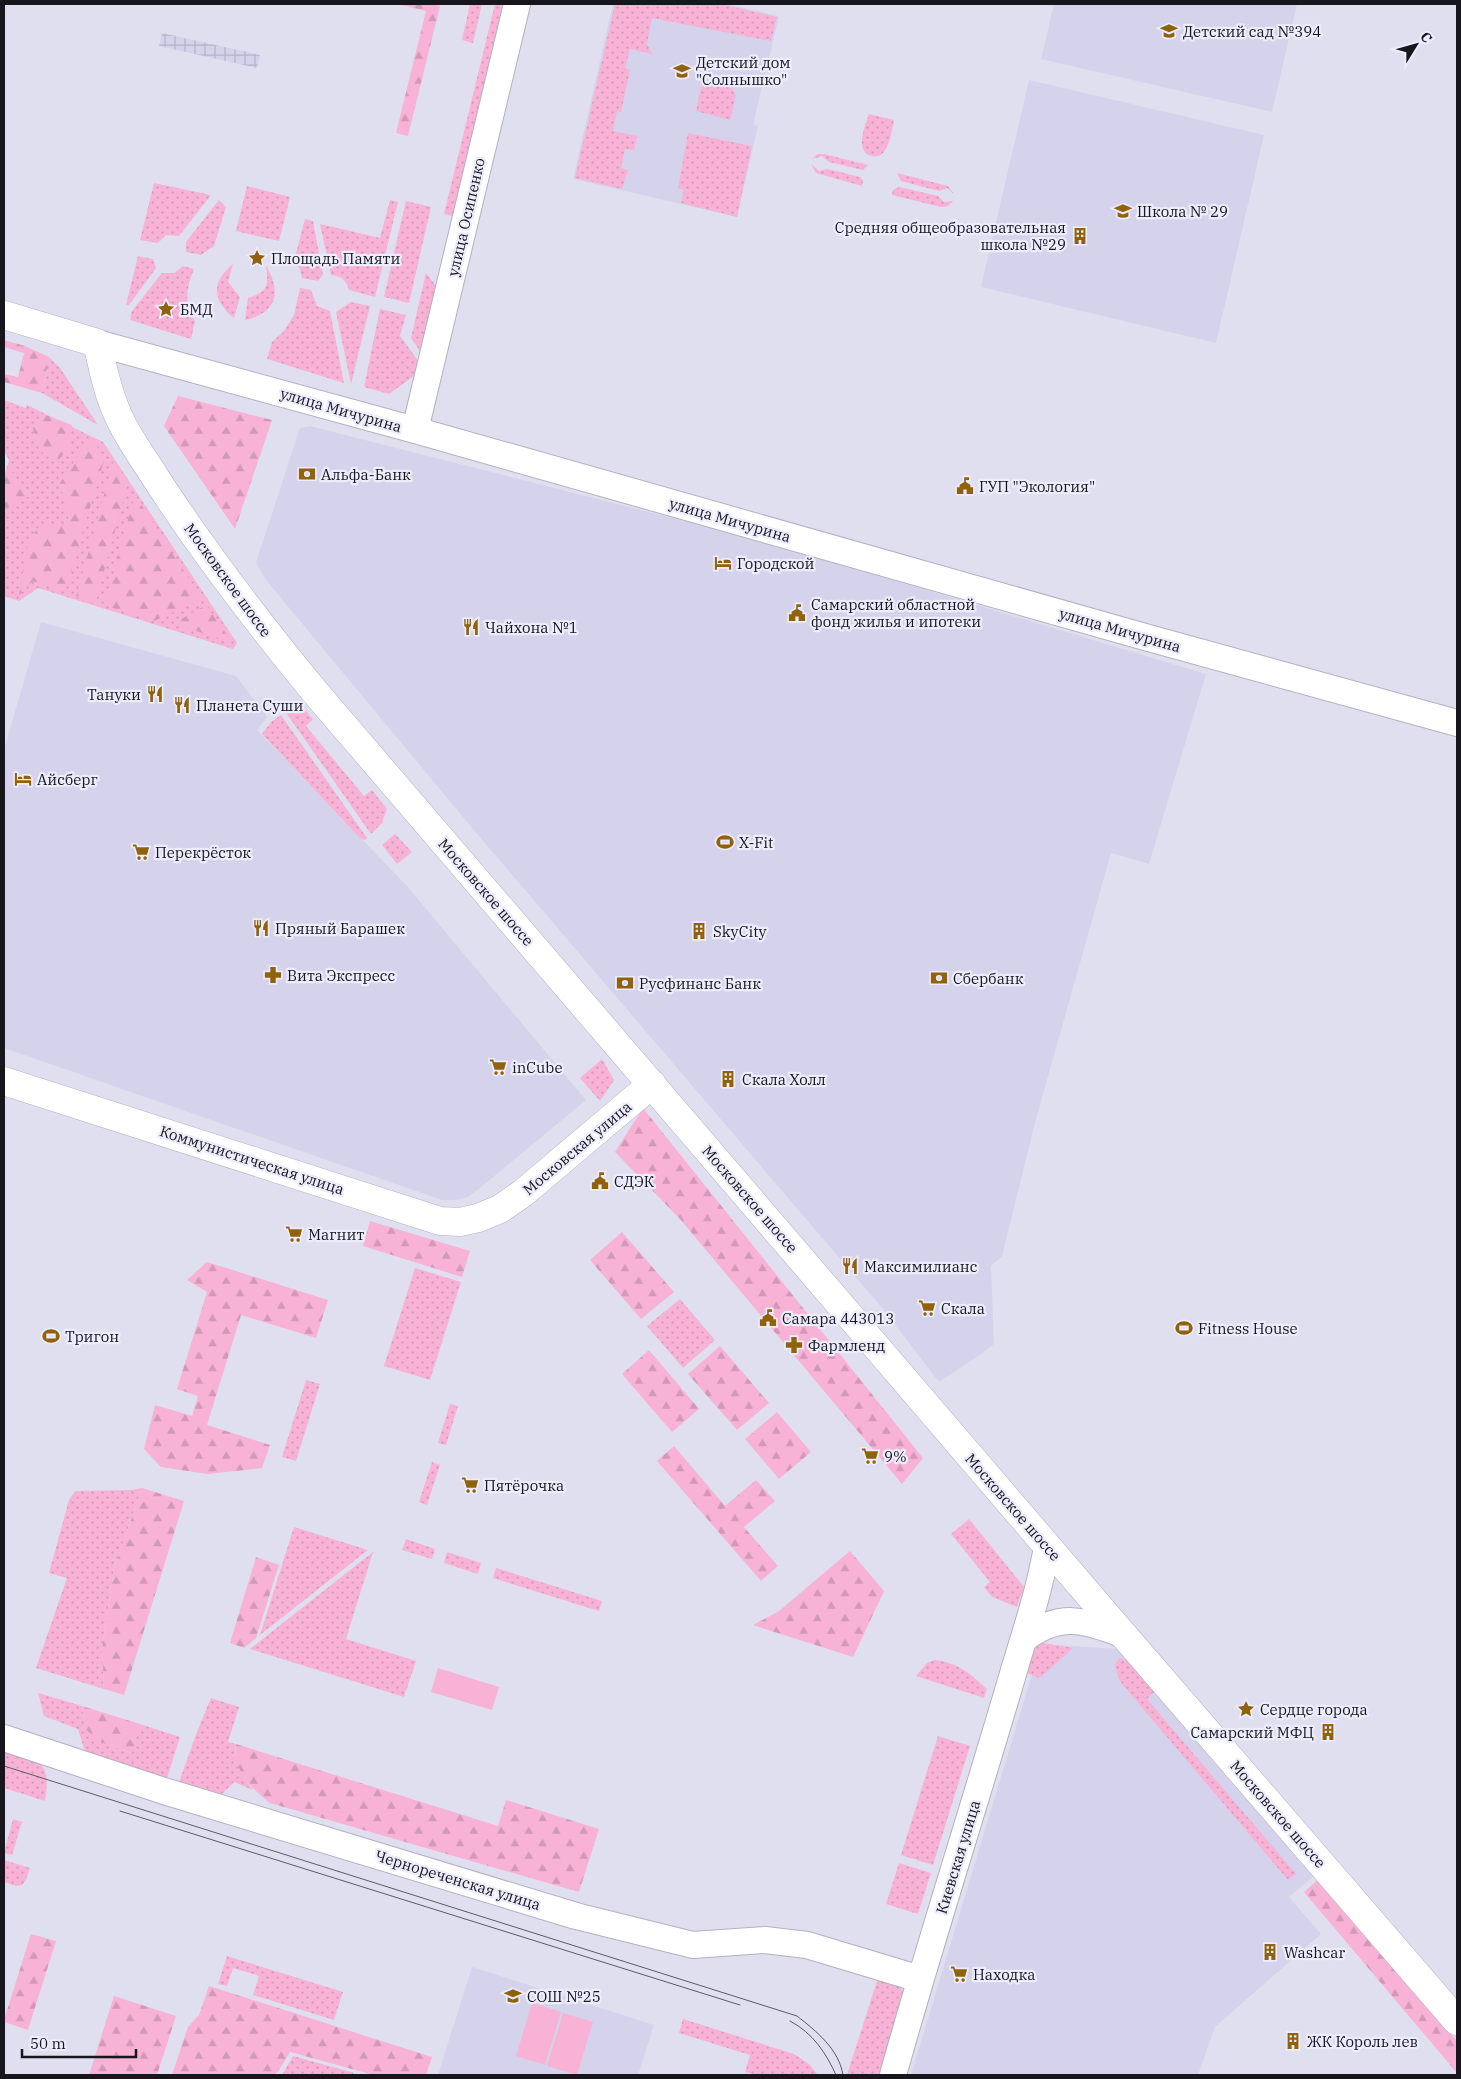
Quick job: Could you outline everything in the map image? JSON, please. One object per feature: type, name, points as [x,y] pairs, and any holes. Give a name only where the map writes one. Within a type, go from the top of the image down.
[{"type":"main road","name":"улица Осипенко","points":[[415,430],[517,4]]},
{"type":"main road","name":"улица Мичурина","points":[[4,315],[1144,638],[1457,723]]},
{"type":"main road","name":"Московское шоссе","points":[[97,342],[108,389],[123,424],[177,510],[233,589],[315,692],[1122,1634],[1457,2021]]},
{"type":"main road","name":"Коммунистическая улица","points":[[4,1081],[440,1221],[460,1222],[500,1209]]},
{"type":"main road","name":"Московская улица","points":[[500,1209],[652,1084]]},
{"type":"main road","name":"Киевская улица","points":[[893,2075],[920,1979],[1000,1723],[1041,1582],[1047,1546]]},
{"type":"main road","points":[[1024,1640],[1035,1631],[1049,1624],[1066,1621],[1085,1621],[1122,1634]]},
{"type":"main road","name":"Чернореченская улица","points":[[4,1738],[172,1794],[576,1916],[693,1945],[766,1940],[808,1945],[920,1979]]},
{"type":"shaded area","name":"Детский дом \"Солнышко\"","points":[[613,4],[726,4],[779,16],[753,125],[758,126],[737,217],[573,179]]},
{"type":"shaded area","name":"Детский сад №394","points":[[1054,4],[1297,4],[1272,112],[1041,59]]},
{"type":"shaded area","points":[[162,33],[260,55],[257,68],[159,46]]},
{"type":"shaded area","name":"Школа № 29","points":[[1029,80],[1264,135],[1216,343],[981,287]]},
{"type":"shaded area","points":[[310,426],[767,542],[1206,674],[1149,864],[1111,853],[1036,1119],[1002,1256],[991,1266],[994,1344],[981,1354],[939,1382],[883,1309],[478,835],[266,580],[256,562],[300,428]]},
{"type":"shaded area","points":[[41,622],[236,676],[267,717],[257,730],[407,886],[586,1100],[468,1197],[442,1200],[4,1048],[4,750]]},
{"type":"shaded area","points":[[1041,1644],[1119,1649],[1316,1874],[1289,1897],[1321,1934],[1215,2027],[1198,2075],[911,2075]]},
{"type":"shaded area","name":"СОШ №25","points":[[472,1967],[654,2025],[638,2075],[438,2075]]},
{"type":"green space","points":[[403,4],[433,4],[440,6],[408,136],[396,133],[426,11]]},
{"type":"green space","points":[[470,4],[482,4],[473,43],[462,40]]},
{"type":"green space","points":[[495,4],[511,8],[460,218],[444,214]]},
{"type":"green space","points":[[615,4],[720,4],[777,17],[771,41],[652,18],[647,44],[652,54],[630,49],[625,68],[630,70],[621,112],[617,111],[613,131],[637,136],[634,150],[625,149],[621,168],[628,170],[622,189],[575,178]]},
{"type":"green space","points":[[720,81],[731,88],[736,95],[730,120],[696,111],[701,87],[711,82]]},
{"type":"green space","points":[[869,114],[894,120],[886,150],[878,156],[866,154],[862,145],[863,133]]},
{"type":"green space","points":[[688,133],[752,146],[737,217],[681,203],[684,190],[678,188]]},
{"type":"green space","points":[[817,154],[868,165],[863,170],[829,162],[822,156],[812,159]]},
{"type":"green space","points":[[811,164],[819,171],[827,169],[860,177],[863,181],[862,186],[816,173]]},
{"type":"green space","points":[[897,173],[948,186],[954,194],[947,188],[939,191],[901,181]]},
{"type":"green space","points":[[154,183],[211,195],[179,236],[166,235],[158,243],[140,240]]},
{"type":"green space","points":[[247,186],[290,197],[279,241],[236,231]]},
{"type":"green space","points":[[899,187],[938,196],[944,202],[953,201],[948,206],[941,207],[892,195],[893,190]]},
{"type":"green space","points":[[219,200],[226,207],[214,246],[201,255],[186,252],[186,242]]},
{"type":"green space","points":[[390,200],[398,202],[375,297],[349,290],[343,279],[331,275],[320,224],[380,238]]},
{"type":"green space","points":[[406,201],[431,207],[409,303],[384,297]]},
{"type":"green space","points":[[305,219],[313,221],[323,275],[318,281],[302,278],[300,269],[294,261]]},
{"type":"green space","points":[[138,256],[153,259],[156,268],[129,305],[126,305]]},
{"type":"green space","points":[[233,264],[228,282],[240,297],[234,318],[221,304],[217,291],[221,278]]},
{"type":"green space","points":[[183,266],[194,269],[187,296],[191,315],[195,321],[191,339],[130,320],[132,311],[162,273],[174,273]]},
{"type":"green space","points":[[266,266],[274,284],[274,300],[264,312],[256,317],[245,320],[248,298],[260,293],[266,287]]},
{"type":"green space","points":[[426,273],[440,291],[424,357],[411,338]]},
{"type":"green space","points":[[300,288],[311,290],[317,306],[330,311],[344,383],[267,359],[272,342],[284,331],[294,315]]},
{"type":"green space","points":[[351,302],[370,306],[351,384],[336,312]]},
{"type":"green space","points":[[380,309],[406,315],[400,336],[419,362],[418,373],[389,394],[364,387]]},
{"type":"green space","points":[[4,340],[25,346],[49,357],[42,393],[4,382],[4,374],[18,377],[24,353],[4,347]]},
{"type":"green space","points":[[49,357],[60,368],[98,425],[42,393]]},
{"type":"green space","points":[[178,396],[272,420],[235,529],[164,426]]},
{"type":"green space","points":[[4,400],[26,408],[27,405],[103,442],[237,643],[233,649],[38,588],[19,601],[4,596],[4,477],[9,460],[4,451]]},
{"type":"green space","points":[[43,414],[72,425],[69,449],[58,460],[42,452],[38,445],[33,428]]},
{"type":"green space","points":[[91,439],[105,457],[65,592],[33,581],[19,595],[28,543],[40,525],[70,526],[60,483]]},
{"type":"green space","points":[[114,459],[128,483],[95,604],[76,597]]},
{"type":"green space","points":[[10,461],[15,482],[31,495],[4,509],[4,478]]},
{"type":"green space","points":[[135,495],[202,599],[154,621],[104,605]]},
{"type":"green space","points":[[206,605],[232,642],[173,624]]},
{"type":"green space","points":[[290,705],[301,707],[313,719],[306,726],[364,796],[372,790],[387,809],[382,823],[371,834],[289,717],[284,709]]},
{"type":"green space","points":[[281,715],[367,838],[365,840],[360,838],[262,734],[271,722]]},
{"type":"green space","points":[[395,834],[412,852],[397,864],[382,845]]},
{"type":"green space","points":[[602,1059],[614,1080],[600,1101],[580,1078]]},
{"type":"green space","points":[[643,1108],[923,1458],[902,1484],[680,1219],[615,1152]]},
{"type":"green space","points":[[370,1221],[470,1251],[462,1277],[363,1246]]},
{"type":"green space","points":[[622,1232],[674,1292],[641,1319],[590,1260]]},
{"type":"green space","points":[[207,1262],[328,1300],[316,1338],[241,1315],[207,1425],[270,1445],[262,1468],[208,1474],[161,1467],[144,1449],[155,1405],[192,1416],[198,1396],[177,1389],[207,1292],[187,1280]]},
{"type":"green space","points":[[415,1268],[461,1282],[430,1380],[384,1366]]},
{"type":"green space","points":[[680,1299],[715,1340],[683,1368],[647,1326]]},
{"type":"green space","points":[[720,1346],[769,1403],[737,1430],[688,1374]]},
{"type":"green space","points":[[649,1350],[699,1409],[672,1432],[622,1374]]},
{"type":"green space","points":[[306,1380],[320,1384],[296,1461],[282,1457]]},
{"type":"green space","points":[[450,1404],[458,1406],[446,1445],[438,1443]]},
{"type":"green space","points":[[777,1412],[811,1452],[779,1479],[745,1439]]},
{"type":"green space","points":[[674,1446],[725,1506],[756,1480],[775,1501],[744,1527],[778,1566],[761,1581],[657,1461]]},
{"type":"green space","points":[[432,1462],[440,1465],[427,1505],[419,1502]]},
{"type":"green space","points":[[142,1488],[114,1569],[102,1649],[104,1689],[36,1668],[67,1578],[49,1573],[69,1500],[75,1491],[132,1490]]},
{"type":"green space","points":[[142,1488],[184,1501],[124,1695],[104,1689],[102,1649],[114,1569]]},
{"type":"green space","points":[[969,1519],[1024,1587],[1017,1607],[992,1597],[984,1587],[990,1582],[951,1534]]},
{"type":"green space","points":[[294,1527],[368,1550],[260,1635]]},
{"type":"green space","points":[[406,1539],[435,1549],[432,1559],[402,1550]]},
{"type":"green space","points":[[850,1551],[884,1591],[853,1657],[753,1625],[779,1611]]},
{"type":"green space","points":[[373,1552],[346,1639],[416,1661],[404,1697],[250,1649]]},
{"type":"green space","points":[[447,1552],[481,1563],[478,1574],[444,1563]]},
{"type":"green space","points":[[256,1557],[279,1565],[256,1638],[244,1648],[230,1643]]},
{"type":"green space","points":[[496,1568],[602,1601],[599,1611],[493,1578]]},
{"type":"green space","points":[[1044,1643],[1073,1648],[1040,1678],[1026,1673],[1034,1651]]},
{"type":"green space","points":[[1120,1658],[1128,1660],[1155,1691],[1147,1699],[1296,1874],[1288,1880],[1122,1684],[1116,1667],[1117,1661]]},
{"type":"green space","points":[[934,1660],[950,1663],[969,1674],[987,1689],[984,1698],[916,1676],[927,1663]]},
{"type":"green space","points":[[438,1668],[499,1687],[492,1710],[431,1692]]},
{"type":"green space","points":[[38,1693],[82,1706],[85,1729],[102,1742],[131,1753],[140,1724],[180,1737],[166,1781],[86,1755],[78,1729],[44,1716]]},
{"type":"green space","points":[[211,1698],[239,1707],[228,1742],[236,1744],[237,1763],[253,1790],[234,1782],[219,1797],[178,1785]]},
{"type":"green space","points":[[82,1706],[140,1724],[132,1753],[101,1742],[85,1729]]},
{"type":"green space","points":[[938,1736],[970,1746],[933,1865],[901,1855]]},
{"type":"green space","points":[[236,1744],[498,1826],[506,1800],[599,1829],[579,1892],[270,1803],[244,1778],[237,1762]]},
{"type":"green space","points":[[4,1748],[26,1755],[40,1763],[46,1777],[45,1801],[4,1788]]},
{"type":"green space","points":[[13,1819],[22,1822],[12,1855],[4,1853]]},
{"type":"green space","points":[[4,1860],[30,1868],[22,1885],[16,1886],[4,1882]]},
{"type":"green space","points":[[899,1863],[931,1873],[918,1914],[886,1904]]},
{"type":"green space","points":[[1320,1878],[1457,2041],[1457,2073],[1304,1892]]},
{"type":"green space","points":[[31,1934],[56,1941],[28,2030],[4,2022],[4,2020]]},
{"type":"green space","points":[[227,1956],[343,1992],[334,2020],[253,1995],[259,1976],[233,1968],[227,1986],[218,1984]]},
{"type":"green space","points":[[878,1978],[898,1984],[904,1993],[881,2075],[847,2075]]},
{"type":"green space","points":[[209,1986],[432,2057],[426,2075],[374,2075],[290,2052],[278,2072],[273,2075],[172,2075],[188,2027],[199,2015]]},
{"type":"green space","points":[[114,1996],[176,2016],[157,2075],[89,2075]]},
{"type":"green space","points":[[532,2003],[561,2012],[545,2065],[516,2056]]},
{"type":"green space","points":[[563,2013],[593,2022],[577,2075],[547,2066]]},
{"type":"green space","points":[[683,2019],[794,2054],[809,2064],[818,2075],[756,2075],[745,2072],[750,2055],[679,2033]]},
{"type":"green space","points":[[293,2056],[354,2073],[353,2075],[282,2075]]},
{"type":"tram line","points":[[4,1766],[797,2016],[826,2041],[837,2057],[843,2075]]},
{"type":"tram line","points":[[120,1811],[740,2005]]},
{"type":"tram line","points":[[790,2021],[805,2031],[818,2044],[836,2075]]},
{"type":"place","name":"Детский сад №394","points":[[1169,31]]},
{"type":"place","name":"Детский дом \"Солнышко\"","points":[[682,71]]},
{"type":"place","name":"Школа № 29","points":[[1123,211]]},
{"type":"place","name":"Средняя общеобразовательная школа №29","points":[[1080,236]]},
{"type":"place","name":"Площадь Памяти","points":[[257,258]]},
{"type":"place","name":"БМД","points":[[166,309]]},
{"type":"place","name":"Альфа-Банк","points":[[307,474]]},
{"type":"place","name":"ГУП \"Экология\"","points":[[965,486]]},
{"type":"place","name":"Городской","points":[[723,563]]},
{"type":"place","name":"Самарский областной фонд жилья и ипотеки","points":[[797,613]]},
{"type":"place","name":"Чайхона №1","points":[[471,627]]},
{"type":"place","name":"Тануки","points":[[155,694]]},
{"type":"place","name":"Планета Суши","points":[[182,705]]},
{"type":"place","name":"Айсберг","points":[[23,779]]},
{"type":"place","name":"X-Fit","points":[[725,842]]},
{"type":"place","name":"Перекрёсток","points":[[141,852]]},
{"type":"place","name":"Пряный Барашек","points":[[261,928]]},
{"type":"place","name":"SkyCity","points":[[699,931]]},
{"type":"place","name":"Вита Экспресс","points":[[273,975]]},
{"type":"place","name":"Сбербанк","points":[[939,978]]},
{"type":"place","name":"Русфинанс Банк","points":[[625,983]]},
{"type":"place","name":"inCube","points":[[498,1067]]},
{"type":"place","name":"Скала Холл","points":[[728,1079]]},
{"type":"place","name":"СДЭК","points":[[600,1181]]},
{"type":"place","name":"Магнит","points":[[294,1234]]},
{"type":"place","name":"Максимилианс","points":[[850,1266]]},
{"type":"place","name":"Скала","points":[[927,1308]]},
{"type":"place","name":"Самара 443013","points":[[768,1318]]},
{"type":"place","name":"Fitness House","points":[[1184,1328]]},
{"type":"place","name":"Тригон","points":[[51,1336]]},
{"type":"place","name":"Фармленд","points":[[794,1345]]},
{"type":"place","name":"9%","points":[[870,1456]]},
{"type":"place","name":"Пятёрочка","points":[[470,1485]]},
{"type":"place","name":"Сердце города","points":[[1246,1709]]},
{"type":"place","name":"Самарский МФЦ","points":[[1328,1732]]},
{"type":"place","name":"Washcar","points":[[1270,1952]]},
{"type":"place","name":"Находка","points":[[959,1974]]},
{"type":"place","name":"СОШ №25","points":[[513,1996]]},
{"type":"place","name":"ЖК Король лев","points":[[1293,2041]]}]
